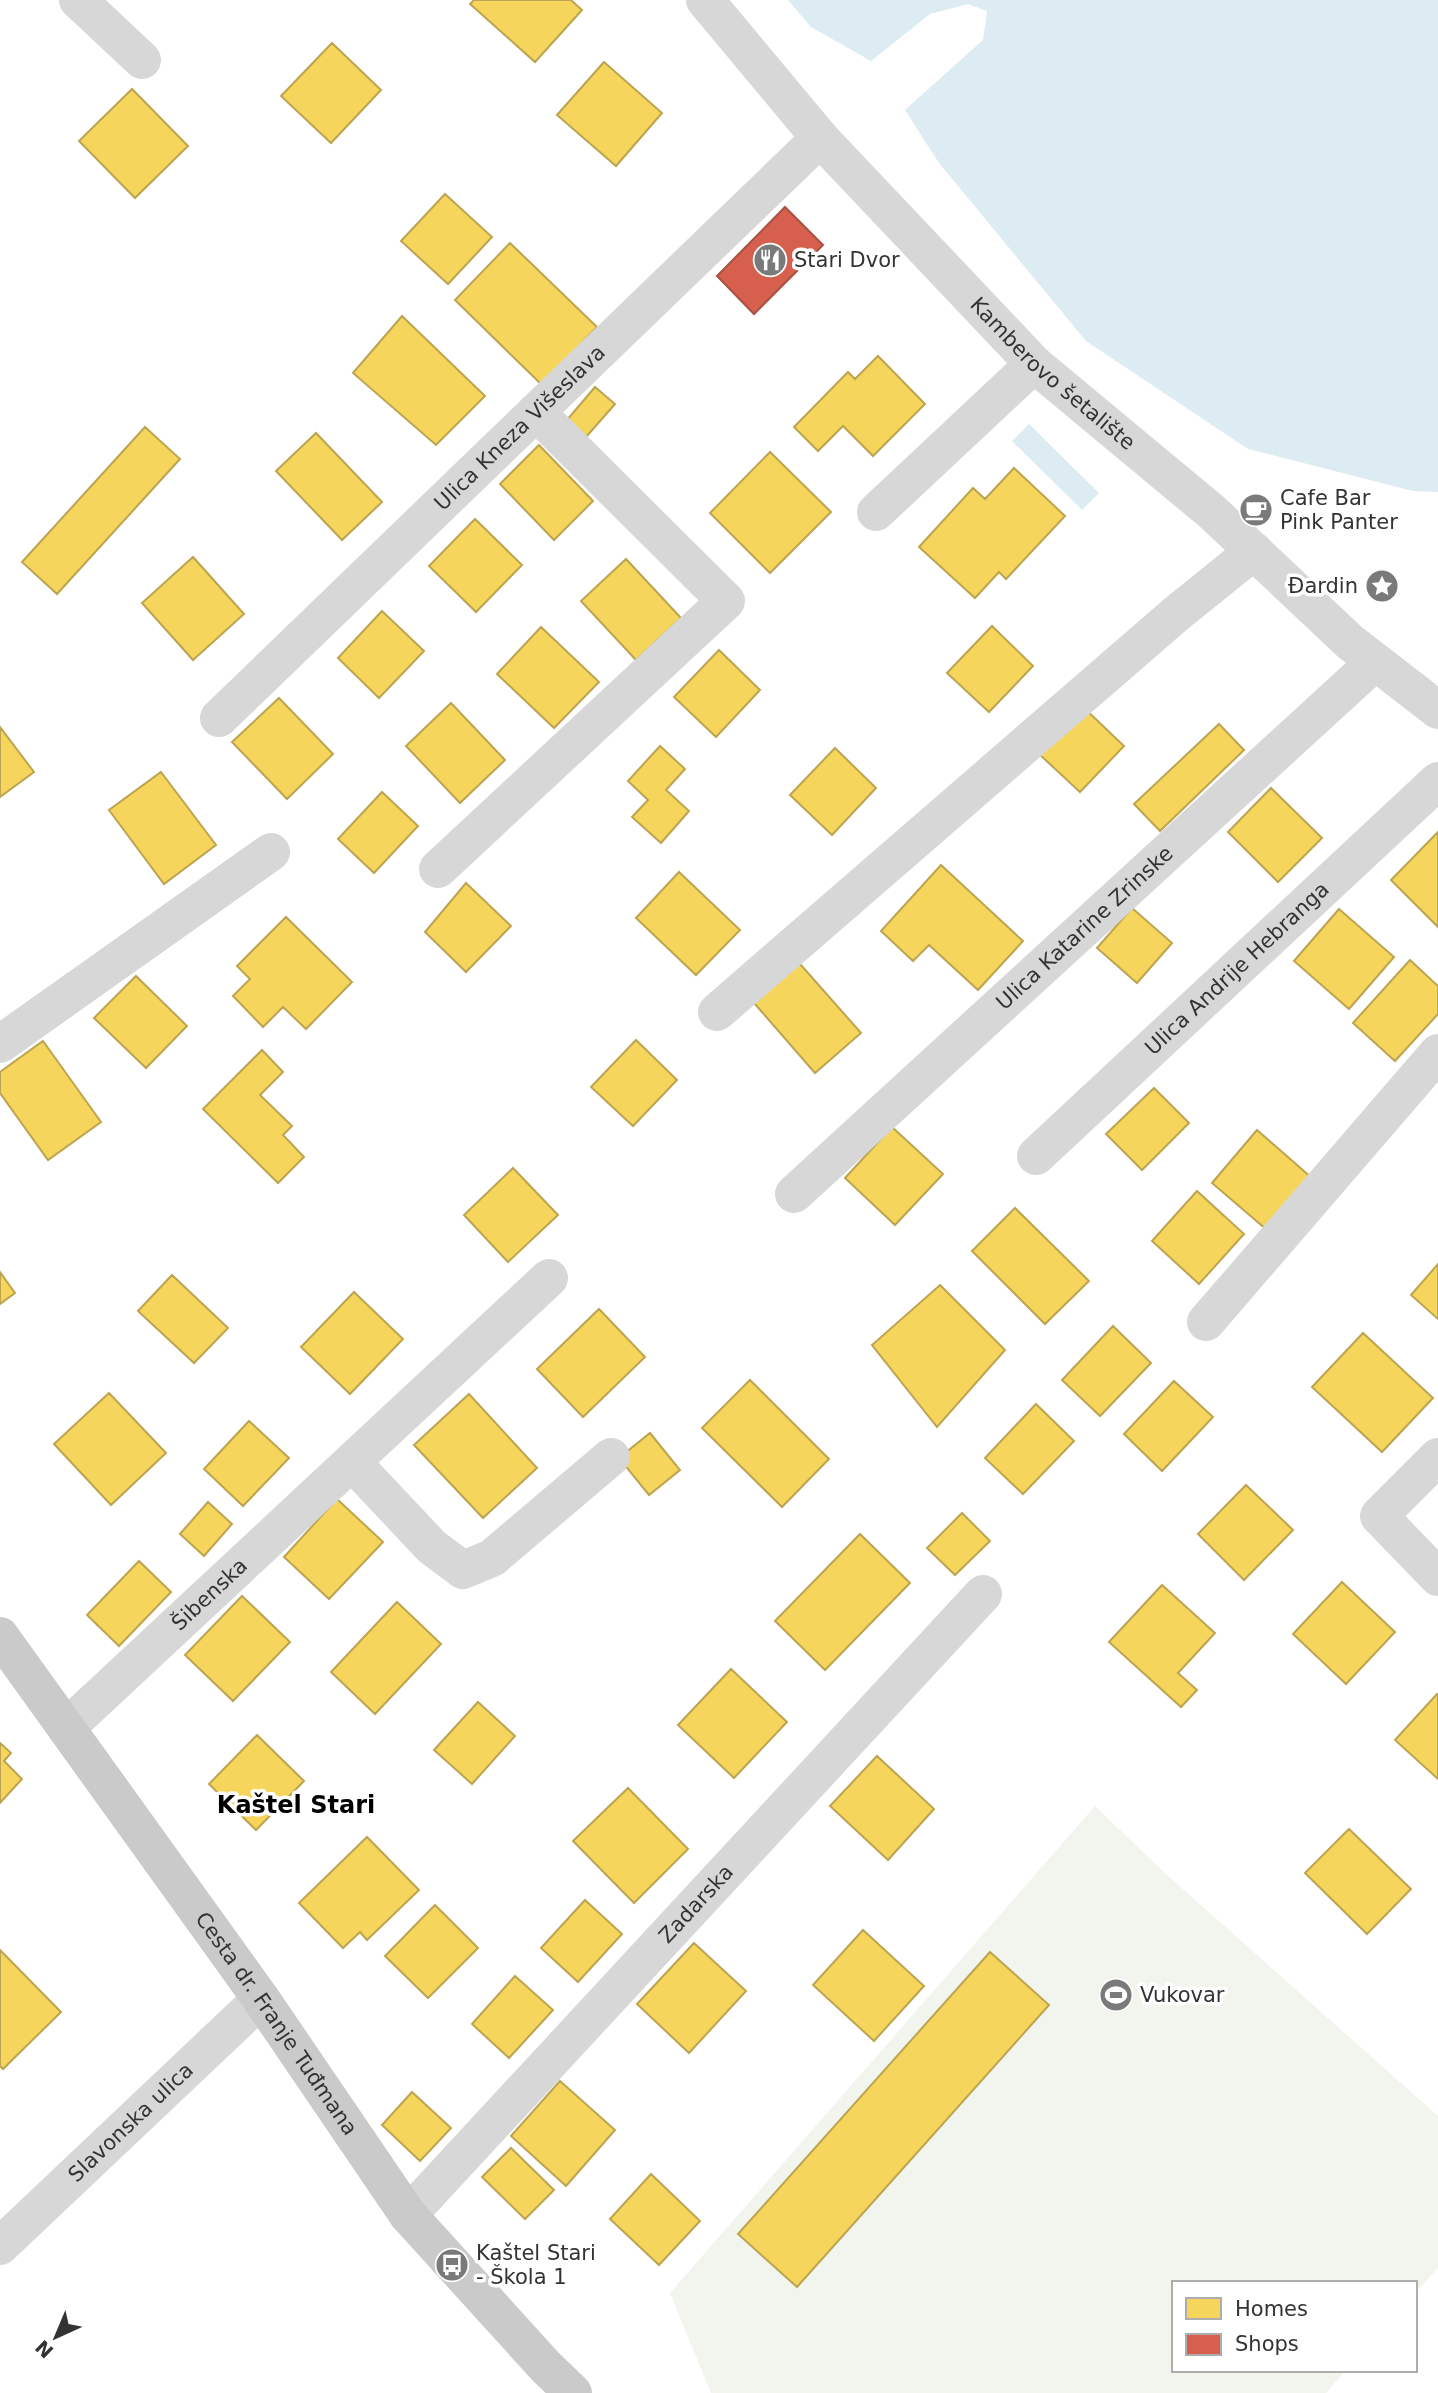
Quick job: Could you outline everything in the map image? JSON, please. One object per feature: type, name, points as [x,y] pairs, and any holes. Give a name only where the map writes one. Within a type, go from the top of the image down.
[{"type":"main road","name":"Cesta dr. Franje Tuđmana","points":[[0,1636],[261,1999],[408,2215],[527,2347],[573,2393]]},
{"type":"street","points":[[78,0],[142,60]]},
{"type":"street","name":"Kamberovo šetalište","points":[[705,0],[820,138],[1034,364],[1212,512],[1350,642],[1438,710]]},
{"type":"street","name":"Ulica Kneza Višeslava","points":[[219,718],[820,138]]},
{"type":"street","points":[[876,512],[1034,364]]},
{"type":"street","points":[[438,869],[726,601],[536,412]]},
{"type":"street","points":[[717,1012],[1166,623],[1254,551]]},
{"type":"street","name":"Ulica Katarine Zrinske","points":[[794,1194],[1376,662]]},
{"type":"street","name":"Ulica Andrije Hebranga","points":[[1036,1156],[1438,781]]},
{"type":"street","points":[[0,1044],[271,852]]},
{"type":"street","points":[[1206,1322],[1438,1053]]},
{"type":"street","name":"Šibenska","points":[[66,1728],[549,1278]]},
{"type":"street","points":[[352,1462],[432,1547],[463,1570],[492,1558],[611,1457]]},
{"type":"street","points":[[1438,1457],[1380,1516],[1438,1577]]},
{"type":"street","name":"Zadarska","points":[[408,2215],[983,1594]]},
{"type":"street","name":"Slavonska ulica","points":[[0,2246],[261,1999]]},
{"type":"shaded area","points":[[788,0],[1438,0],[1438,492],[1413,491],[1248,449],[1086,341],[939,163],[905,110],[983,40],[987,11],[968,4],[930,14],[871,61],[811,27]]},
{"type":"shaded area","points":[[1029,424],[1099,493],[1082,510],[1012,441]]},
{"type":"shaded area","name":"Vukovar","points":[[1095,1806],[1166,1874],[1438,2116],[1438,2268],[1417,2291],[1417,2281],[1172,2281],[1172,2372],[1344,2372],[1326,2393],[711,2393],[670,2293]]},
{"type":"building: Homes","points":[[474,0],[571,0],[582,10],[535,62],[470,4]]},
{"type":"building: Homes","points":[[332,43],[381,90],[331,143],[281,96]]},
{"type":"building: Homes","points":[[604,62],[662,113],[616,166],[557,115]]},
{"type":"building: Homes","points":[[132,89],[188,146],[135,198],[79,141]]},
{"type":"building: Homes","points":[[445,194],[492,237],[448,284],[401,241]]},
{"type":"building: Homes","points":[[510,243],[597,327],[542,385],[455,300]]},
{"type":"building: Homes","points":[[402,316],[485,396],[436,445],[353,373]]},
{"type":"building: Homes","points":[[878,356],[925,404],[873,456],[843,426],[818,451],[794,427],[848,372],[855,379]]},
{"type":"building: Homes","points":[[595,387],[615,404],[586,437],[567,420]]},
{"type":"building: Homes","points":[[145,427],[180,459],[57,594],[22,562]]},
{"type":"building: Homes","points":[[316,433],[382,502],[342,540],[276,471]]},
{"type":"building: Homes","points":[[539,445],[593,501],[554,540],[500,484]]},
{"type":"building: Homes","points":[[770,452],[831,512],[770,573],[710,513]]},
{"type":"building: Homes","points":[[1014,468],[1065,516],[1006,579],[999,572],[975,598],[919,547],[973,488],[985,499]]},
{"type":"building: Homes","points":[[475,519],[522,565],[476,612],[429,566]]},
{"type":"building: Homes","points":[[193,557],[244,614],[193,660],[142,603]]},
{"type":"building: Homes","points":[[626,559],[681,618],[636,660],[581,601]]},
{"type":"building: Homes","points":[[382,611],[424,651],[379,698],[338,658]]},
{"type":"building: Homes","points":[[992,626],[1033,666],[989,712],[947,673]]},
{"type":"building: Homes","points":[[541,627],[599,682],[554,728],[497,674]]},
{"type":"building: Homes","points":[[719,650],[760,690],[716,737],[674,697]]},
{"type":"building: Homes","points":[[279,698],[333,754],[287,799],[232,742]]},
{"type":"building: Homes","points":[[451,703],[505,760],[460,803],[406,746]]},
{"type":"building: Homes","points":[[1082,706],[1124,746],[1080,792],[1038,753]]},
{"type":"building: Homes","points":[[1219,724],[1244,750],[1160,831],[1134,804]]},
{"type":"building: Homes","points":[[0,727],[34,772],[0,797]]},
{"type":"building: Homes","points":[[660,746],[685,769],[666,790],[689,811],[661,843],[632,817],[648,800],[628,781]]},
{"type":"building: Homes","points":[[835,748],[876,788],[832,835],[790,795]]},
{"type":"building: Homes","points":[[161,772],[216,845],[164,884],[109,810]]},
{"type":"building: Homes","points":[[1271,788],[1322,838],[1278,882],[1228,832]]},
{"type":"building: Homes","points":[[382,792],[418,826],[374,873],[338,839]]},
{"type":"building: Homes","points":[[1438,832],[1438,927],[1391,880]]},
{"type":"building: Homes","points":[[941,865],[1023,941],[978,990],[929,945],[913,961],[881,931]]},
{"type":"building: Homes","points":[[679,872],[740,930],[696,975],[636,918]]},
{"type":"building: Homes","points":[[466,883],[511,926],[466,972],[425,932]]},
{"type":"building: Homes","points":[[1132,908],[1172,943],[1137,983],[1097,948]]},
{"type":"building: Homes","points":[[1339,909],[1394,957],[1349,1009],[1294,961]]},
{"type":"building: Homes","points":[[286,917],[352,982],[306,1029],[283,1007],[263,1027],[233,996],[250,979],[237,966]]},
{"type":"building: Homes","points":[[793,956],[861,1033],[815,1073],[748,996]]},
{"type":"building: Homes","points":[[1410,960],[1438,986],[1438,1014],[1395,1061],[1353,1023]]},
{"type":"building: Homes","points":[[136,976],[187,1026],[146,1068],[94,1018]]},
{"type":"building: Homes","points":[[636,1040],[677,1080],[633,1126],[591,1087]]},
{"type":"building: Homes","points":[[43,1041],[101,1122],[48,1160],[0,1093],[0,1072]]},
{"type":"building: Homes","points":[[262,1050],[283,1072],[260,1095],[292,1126],[283,1135],[304,1157],[278,1183],[203,1109]]},
{"type":"building: Homes","points":[[1154,1088],[1189,1123],[1142,1170],[1106,1134]]},
{"type":"building: Homes","points":[[892,1127],[943,1174],[895,1225],[845,1178]]},
{"type":"building: Homes","points":[[1257,1130],[1312,1178],[1267,1230],[1212,1183]]},
{"type":"building: Homes","points":[[513,1168],[558,1215],[508,1262],[464,1215]]},
{"type":"building: Homes","points":[[1197,1191],[1244,1234],[1199,1284],[1152,1241]]},
{"type":"building: Homes","points":[[1015,1208],[1089,1281],[1045,1324],[972,1251]]},
{"type":"building: Homes","points":[[1438,1264],[1438,1319],[1411,1295]]},
{"type":"building: Homes","points":[[0,1272],[15,1293],[0,1304]]},
{"type":"building: Homes","points":[[172,1275],[228,1328],[194,1363],[138,1311]]},
{"type":"building: Homes","points":[[940,1285],[1005,1350],[937,1427],[872,1345]]},
{"type":"building: Homes","points":[[354,1292],[403,1339],[350,1394],[301,1347]]},
{"type":"building: Homes","points":[[599,1309],[645,1357],[583,1417],[537,1369]]},
{"type":"building: Homes","points":[[1113,1326],[1151,1363],[1100,1416],[1062,1380]]},
{"type":"building: Homes","points":[[1363,1333],[1433,1398],[1382,1452],[1312,1387]]},
{"type":"building: Homes","points":[[750,1380],[829,1459],[782,1507],[702,1428]]},
{"type":"building: Homes","points":[[1174,1381],[1213,1417],[1162,1471],[1124,1434]]},
{"type":"building: Homes","points":[[109,1393],[166,1453],[111,1505],[54,1444]]},
{"type":"building: Homes","points":[[469,1394],[537,1468],[483,1518],[414,1445]]},
{"type":"building: Homes","points":[[1036,1404],[1074,1441],[1023,1494],[985,1458]]},
{"type":"building: Homes","points":[[249,1421],[289,1458],[243,1506],[204,1469]]},
{"type":"building: Homes","points":[[650,1433],[680,1470],[649,1495],[619,1458]]},
{"type":"building: Homes","points":[[1246,1485],[1293,1530],[1244,1580],[1198,1534]]},
{"type":"building: Homes","points":[[337,1499],[383,1542],[329,1599],[284,1557]]},
{"type":"building: Homes","points":[[208,1502],[232,1524],[204,1556],[180,1534]]},
{"type":"building: Homes","points":[[962,1513],[990,1541],[955,1575],[927,1548]]},
{"type":"building: Homes","points":[[860,1534],[910,1583],[825,1670],[775,1621]]},
{"type":"building: Homes","points":[[139,1561],[171,1592],[119,1646],[87,1615]]},
{"type":"building: Homes","points":[[1342,1582],[1395,1632],[1346,1684],[1293,1634]]},
{"type":"building: Homes","points":[[1162,1585],[1215,1633],[1178,1673],[1197,1690],[1181,1707],[1109,1642]]},
{"type":"building: Homes","points":[[242,1596],[290,1642],[233,1701],[185,1655]]},
{"type":"building: Homes","points":[[397,1602],[441,1644],[375,1714],[331,1672]]},
{"type":"building: Homes","points":[[731,1669],[787,1722],[734,1778],[678,1725]]},
{"type":"building: Homes","points":[[1438,1695],[1438,1779],[1395,1740]]},
{"type":"building: Homes","points":[[478,1702],[515,1736],[472,1784],[434,1750]]},
{"type":"building: Homes","points":[[257,1735],[304,1781],[256,1830],[209,1784]]},
{"type":"building: Homes","points":[[0,1743],[11,1753],[4,1761],[22,1779],[0,1803]]},
{"type":"building: Homes","points":[[877,1756],[934,1809],[888,1860],[830,1806]]},
{"type":"building: Homes","points":[[628,1788],[688,1849],[634,1903],[573,1841]]},
{"type":"building: Homes","points":[[1349,1829],[1411,1889],[1367,1934],[1305,1873]]},
{"type":"building: Homes","points":[[367,1837],[419,1890],[367,1940],[360,1932],[343,1948],[299,1903]]},
{"type":"building: Homes","points":[[585,1900],[622,1934],[578,1982],[541,1948]]},
{"type":"building: Homes","points":[[435,1905],[478,1948],[428,1998],[385,1956]]},
{"type":"building: Homes","points":[[863,1930],[924,1986],[874,2041],[813,1985]]},
{"type":"building: Homes","points":[[694,1943],[746,1991],[689,2053],[637,2004]]},
{"type":"building: Homes","points":[[0,1950],[61,2012],[3,2069],[0,2066]]},
{"type":"building: Homes","points":[[990,1952],[1049,2005],[797,2287],[738,2234]]},
{"type":"building: Homes","points":[[515,1976],[553,2010],[509,2058],[472,2024]]},
{"type":"building: Homes","points":[[560,2081],[615,2130],[566,2186],[511,2136]]},
{"type":"building: Homes","points":[[412,2092],[451,2128],[420,2161],[382,2125]]},
{"type":"building: Homes","points":[[511,2148],[554,2190],[525,2219],[482,2177]]},
{"type":"building: Homes","points":[[651,2174],[700,2221],[659,2265],[610,2219]]},
{"type":"building: Shops","name":"Stari Dvor","points":[[785,207],[823,245],[754,314],[717,276]]},
{"type":"place","name":"Stari Dvor","points":[[770,260]]},
{"type":"place","name":"Cafe Bar Pink Panter","points":[[1256,510]]},
{"type":"place","name":"Đardin","points":[[1382,586]]},
{"type":"place","name":"Vukovar","points":[[1116,1995]]},
{"type":"place","name":"Kaštel Stari - Škola 1","points":[[452,2265]]},
{"type":"district","name":"Kaštel Stari","points":[[296,1805]]}]
